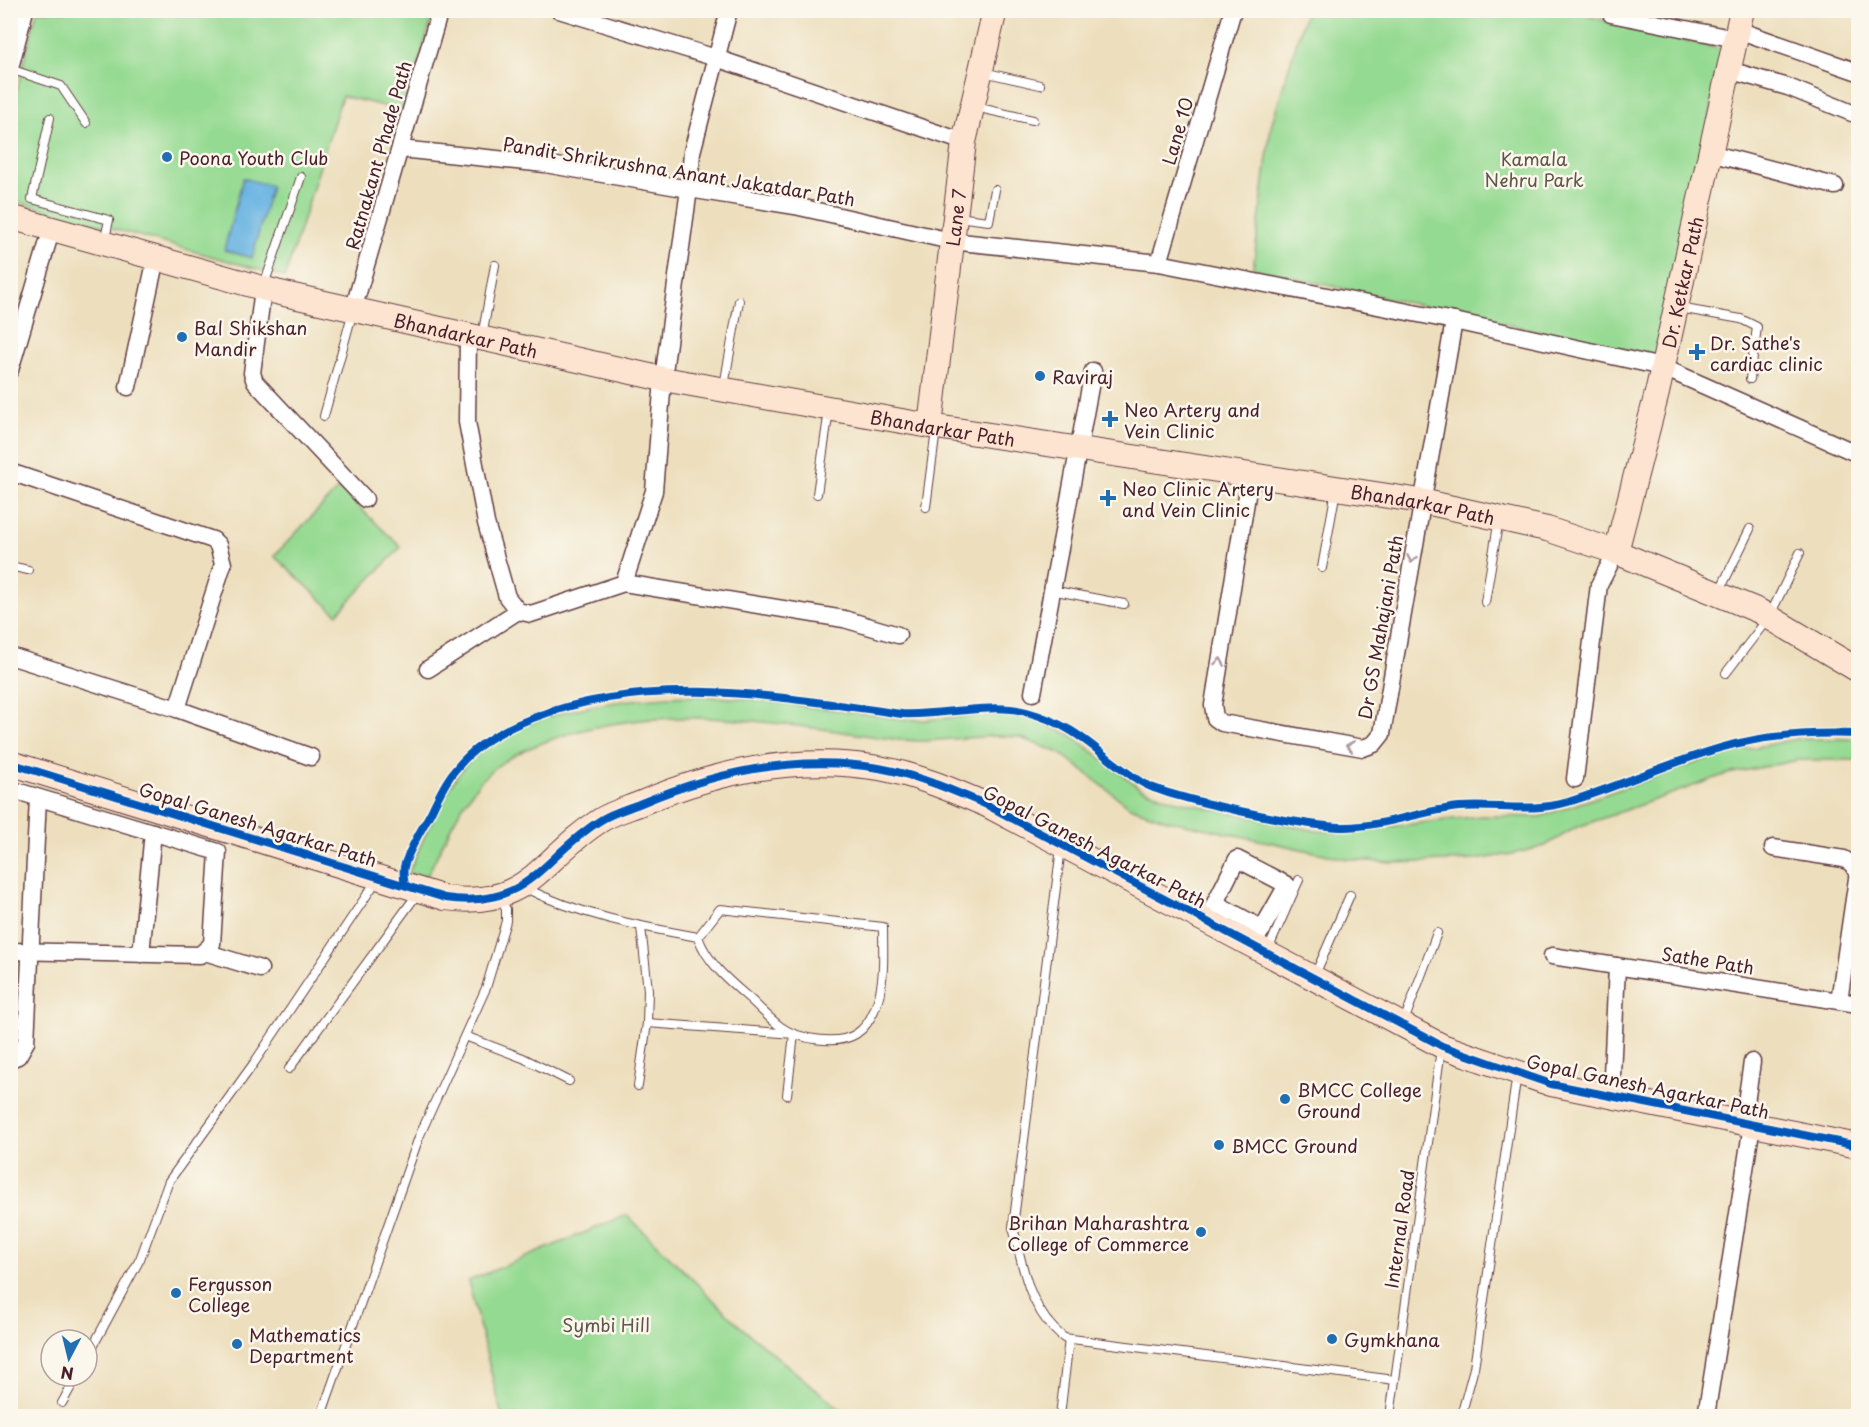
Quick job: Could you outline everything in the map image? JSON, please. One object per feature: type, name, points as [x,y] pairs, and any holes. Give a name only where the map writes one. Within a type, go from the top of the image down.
[{"type":"street","points":[[10,69],[25,10]]},
{"type":"street","name":"Ratnakant Phade Path","points":[[353,310],[440,10]]},
{"type":"street","points":[[559,10],[582,14],[964,142]]},
{"type":"street","points":[[624,583],[654,491],[663,379],[692,152],[729,10]]},
{"type":"street","name":"Lane 7","points":[[933,427],[951,241],[964,142],[995,10]]},
{"type":"street","name":"Lane 10","points":[[1159,263],[1233,10]]},
{"type":"street","points":[[1611,14],[1739,26],[1858,72]]},
{"type":"street","name":"Dr. Ketkar Path","points":[[1616,552],[1662,367],[1739,26]]},
{"type":"street","points":[[1729,70],[1788,87],[1852,113]]},
{"type":"street","name":"Pandit Shrikrushna Anant Jakatdar Path","points":[[399,149],[544,165],[795,206],[951,241],[1159,263],[1454,321],[1662,367],[1858,452]]},
{"type":"street","points":[[1710,153],[1835,186]]},
{"type":"street","name":"Bhandarkar Path","points":[[10,217],[263,289],[474,339],[663,379],[933,427],[1250,477],[1421,501],[1547,529],[1616,552],[1770,617],[1858,670]]},
{"type":"street","points":[[10,370],[52,228]]},
{"type":"street","points":[[128,387],[156,258]]},
{"type":"street","points":[[263,289],[252,373],[255,382],[365,499]]},
{"type":"street","points":[[1421,501],[1454,321]]},
{"type":"street","points":[[474,339],[467,422],[483,512],[507,597],[518,611],[531,614],[624,583],[844,619],[898,635]]},
{"type":"street","points":[[1033,693],[1093,371]]},
{"type":"street","points":[[10,472],[213,540],[218,545],[223,564],[177,709]]},
{"type":"street","name":"Dr GS Mahajani Path","points":[[1250,477],[1213,705],[1215,718],[1222,723],[1363,748],[1374,744],[1382,734],[1421,501]]},
{"type":"street","points":[[1575,779],[1599,585],[1616,552]]},
{"type":"street","points":[[428,669],[518,611]]},
{"type":"street","points":[[10,656],[177,709],[311,758]]},
{"type":"street","name":"Gopal Ganesh Agarkar Path","points":[[10,763],[420,890],[469,901],[498,897],[521,886],[547,867],[572,841],[602,819],[672,790],[723,775],[772,765],[825,764],[879,768],[935,783],[987,805],[1061,844],[1210,912],[1236,925],[1314,978],[1442,1046],[1517,1073],[1611,1097],[1858,1146]]},
{"type":"street","points":[[10,789],[218,852],[212,944],[205,952],[195,956],[10,951]]},
{"type":"street","points":[[10,1059],[18,1056],[26,1042],[38,798]]},
{"type":"street","points":[[141,954],[153,832]]},
{"type":"street","points":[[1773,848],[1844,859],[1852,864],[1858,873],[1839,1001]]},
{"type":"street","points":[[1210,912],[1237,859],[1287,885],[1261,942]]},
{"type":"street","points":[[205,952],[260,969]]},
{"type":"street","name":"Sathe Path","points":[[1552,956],[1858,1004]]},
{"type":"street","points":[[1611,1097],[1617,966]]},
{"type":"street","points":[[1706,1416],[1747,1124],[1752,1062]]},
{"type":"lane","points":[[10,69],[61,86],[86,123]]},
{"type":"lane","points":[[980,71],[1040,85]]},
{"type":"lane","points":[[972,106],[1033,120]]},
{"type":"lane","points":[[50,118],[32,199],[109,220],[104,243]]},
{"type":"lane","points":[[263,289],[301,177]]},
{"type":"lane","points":[[954,217],[989,220],[995,190]]},
{"type":"lane","points":[[474,339],[495,265]]},
{"type":"lane","points":[[724,390],[738,301]]},
{"type":"lane","points":[[1675,307],[1741,319],[1757,327],[1750,379]]},
{"type":"lane","points":[[324,416],[353,310]]},
{"type":"lane","points":[[817,494],[829,409]]},
{"type":"lane","points":[[926,507],[933,427]]},
{"type":"lane","points":[[1322,568],[1336,489]]},
{"type":"lane","points":[[1485,602],[1499,519]]},
{"type":"lane","points":[[1718,594],[1750,529]]},
{"type":"lane","points":[[1726,673],[1770,617],[1800,553]]},
{"type":"lane","points":[[10,566],[28,570]]},
{"type":"lane","points":[[1051,590],[1124,604]]},
{"type":"lane","points":[[1061,844],[1013,1227],[1026,1277],[1041,1317],[1051,1328],[1069,1339],[1395,1380]]},
{"type":"lane","points":[[99,1335],[140,1259],[169,1181],[254,1063],[379,877]]},
{"type":"lane","points":[[1261,942],[1299,880]]},
{"type":"lane","points":[[521,886],[557,904],[641,927],[698,937]]},
{"type":"lane","points":[[289,1069],[420,890]]},
{"type":"lane","points":[[1314,978],[1350,896]]},
{"type":"lane","points":[[321,1416],[419,1137],[486,988],[506,921],[506,909],[498,897]]},
{"type":"lane","points":[[720,909],[883,927],[883,970],[878,1000],[868,1022],[855,1035],[829,1040],[809,1039],[794,1034],[781,1026],[724,976],[704,954],[698,937],[720,909]]},
{"type":"lane","points":[[638,1086],[647,1023],[648,990],[641,927]]},
{"type":"lane","points":[[1403,1024],[1437,933]]},
{"type":"lane","points":[[647,1023],[794,1034]]},
{"type":"lane","points":[[787,1095],[794,1034]]},
{"type":"lane","points":[[465,1036],[523,1058],[569,1081]]},
{"type":"lane","name":"Internal Road","points":[[1390,1416],[1442,1046]]},
{"type":"lane","points":[[1461,1416],[1474,1368],[1517,1073]]},
{"type":"lane","points":[[1060,1416],[1069,1339]]},
{"type":"lane","points":[[62,1403],[70,1388]]},
{"type":"green space","name":"Poona Youth Club","points":[[37,11],[434,11],[405,111],[342,96],[285,277],[11,200],[11,113]]},
{"type":"green space","name":"Kamala Nehru Park","points":[[1306,11],[1567,11],[1724,50],[1658,357],[1253,269],[1271,126]]},
{"type":"green space","points":[[339,488],[401,547],[337,614],[274,556]]},
{"type":"green space","points":[[695,696],[752,699],[901,719],[924,720],[994,714],[1022,716],[1071,735],[1140,788],[1173,800],[1316,831],[1345,832],[1480,816],[1540,817],[1721,754],[1797,739],[1858,739],[1858,760],[1799,760],[1727,774],[1575,828],[1545,846],[1512,854],[1475,860],[1391,863],[1347,859],[1167,820],[1130,807],[1060,753],[1018,737],[899,740],[765,722],[675,718],[630,721],[586,729],[542,743],[505,760],[482,780],[468,798],[427,876],[408,873],[450,786],[479,753],[505,735],[534,722],[600,704]]},
{"type":"green space","name":"Symbi Hill","points":[[627,1215],[741,1327],[848,1416],[502,1416],[468,1281]]},
{"type":"water","points":[[243,178],[271,186],[252,258],[224,250]]},
{"type":"cycle path","points":[[405,885],[406,860],[448,779],[471,753],[500,733],[533,718],[578,704],[624,696],[670,692],[716,692],[809,701],[902,714],[1013,709],[1046,718],[1061,725],[1088,742],[1126,772],[1156,789],[1208,804],[1274,818],[1346,827],[1374,824],[1459,807],[1527,808],[1554,805],[1587,796],[1701,754],[1754,740],[1788,735],[1858,734]]},
{"type":"cycle path","points":[[10,763],[445,898],[474,900],[497,896],[516,888],[581,834],[605,818],[697,783],[726,775],[787,765],[848,764],[879,768],[921,779],[987,805],[1442,1046],[1551,1084],[1858,1146]]},
{"type":"place","name":"Poona Youth Club","points":[[167,157]]},
{"type":"place","name":"Bal Shikshan Mandir","points":[[182,337]]},
{"type":"place","name":"Dr. Sathe's cardiac clinic","points":[[1697,352]]},
{"type":"place","name":"Raviraj","points":[[1040,376]]},
{"type":"place","name":"Neo Artery and Vein Clinic","points":[[1110,419]]},
{"type":"place","name":"Neo Clinic Artery and Vein Clinic","points":[[1108,498]]},
{"type":"place","name":"BMCC College Ground","points":[[1285,1099]]},
{"type":"place","name":"BMCC Ground","points":[[1219,1145]]},
{"type":"place","name":"Brihan Maharashtra College of Commerce","points":[[1201,1232]]},
{"type":"place","name":"Fergusson College","points":[[176,1293]]},
{"type":"place","name":"Gymkhana","points":[[1332,1339]]},
{"type":"place","name":"Mathematics Department","points":[[237,1344]]}]
